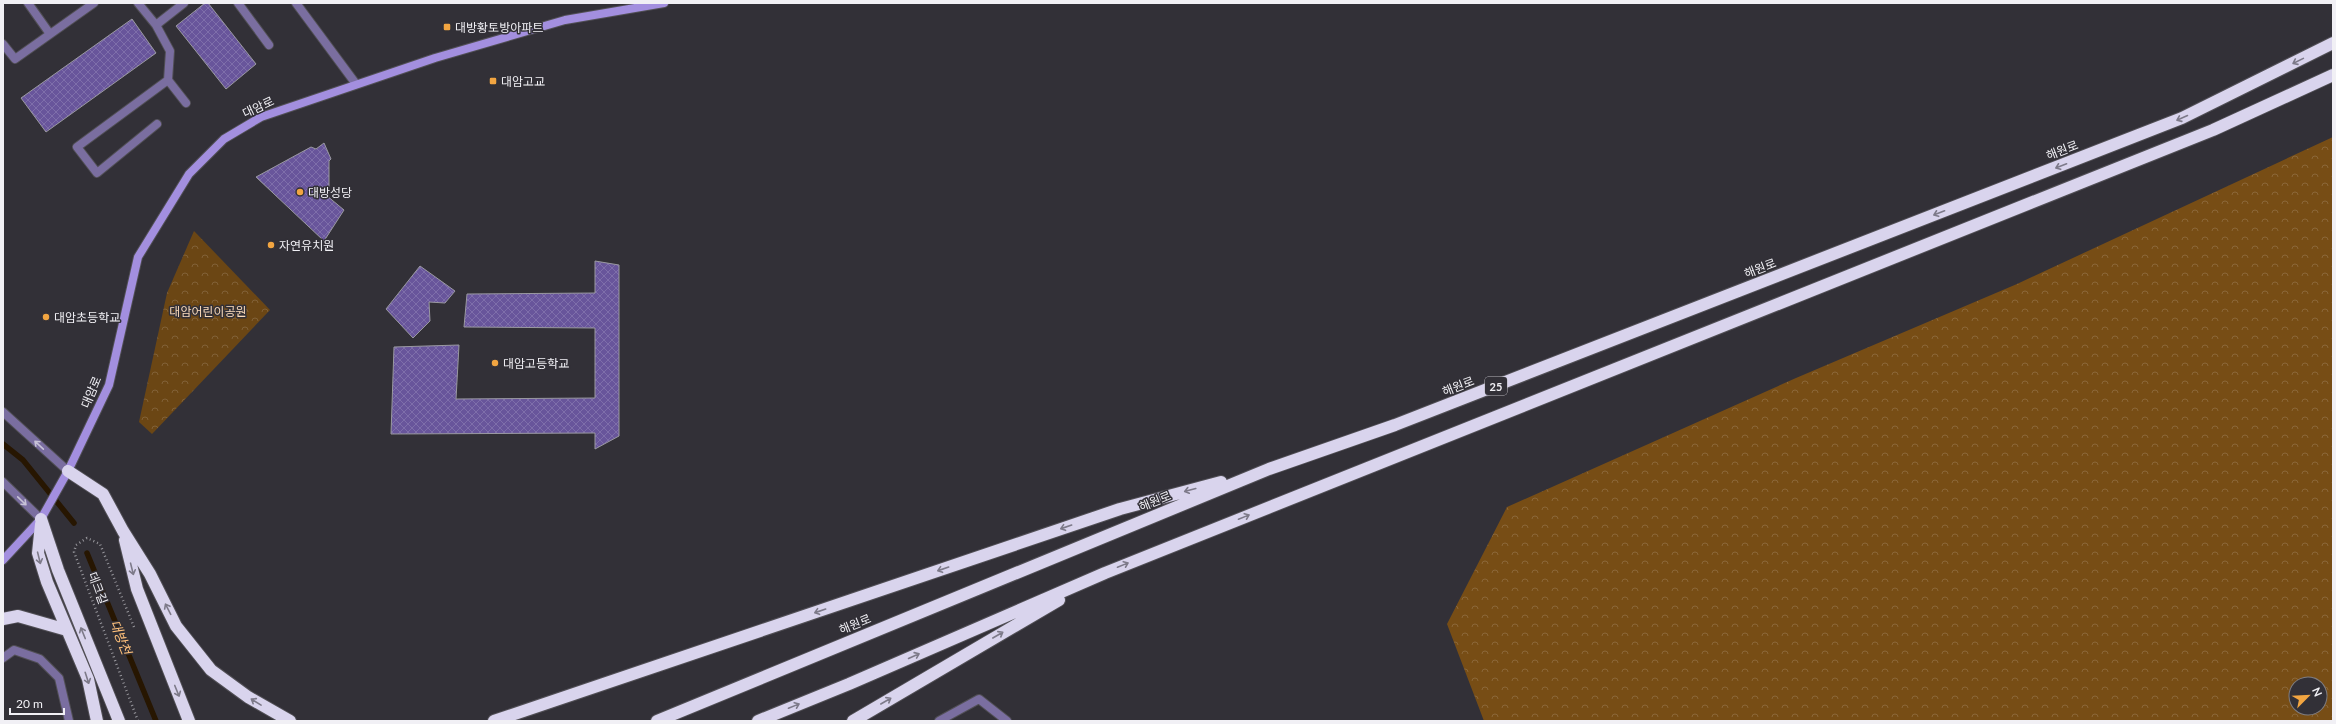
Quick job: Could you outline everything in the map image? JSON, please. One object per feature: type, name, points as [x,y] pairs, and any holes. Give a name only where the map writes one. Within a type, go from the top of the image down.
[{"type":"highway","name":"해원로","points":[[657,721],[1268,469],[1395,425],[2182,118],[2333,43]]},
{"type":"highway","name":"25","points":[[758,721],[849,684],[1105,573],[2206,133],[2333,75]]},
{"type":"highway","points":[[494,721],[1120,509],[1268,469]]},
{"type":"highway","points":[[68,471],[103,494],[123,531],[150,574],[176,626],[211,670],[248,696],[290,721]]},
{"type":"highway","points":[[41,519],[58,570],[119,721]]},
{"type":"highway","points":[[41,519],[38,553],[47,582],[88,678],[97,721]]},
{"type":"highway","points":[[123,531],[137,589],[189,721]]},
{"type":"highway","points":[[853,721],[1105,573]]},
{"type":"highway","points":[[3,619],[18,616],[67,630]]},
{"type":"street","points":[[28,3],[50,34]]},
{"type":"street","points":[[3,44],[15,60],[94,3]]},
{"type":"street","points":[[138,3],[156,25],[170,51],[168,80],[186,103]]},
{"type":"street","points":[[156,25],[184,3]]},
{"type":"street","points":[[238,3],[269,45]]},
{"type":"street","points":[[296,3],[356,84]]},
{"type":"street","name":"대암로","points":[[41,519],[68,471],[109,385],[138,257],[189,174],[224,139],[261,117],[435,58],[565,20],[664,3]]},
{"type":"street","points":[[157,124],[98,173],[77,147],[168,80]]},
{"type":"street","points":[[3,412],[68,471]]},
{"type":"street","points":[[3,482],[41,519],[3,560]]},
{"type":"street","points":[[3,658],[14,650],[40,660],[59,678],[69,721]]},
{"type":"street","points":[[939,721],[979,700],[1007,721]]},
{"type":"path","name":"데크길","points":[[100,544],[87,538],[76,545],[74,552],[138,721]]},
{"type":"green space","points":[[2333,137],[2333,721],[1484,721],[1447,624],[1507,507],[1796,378],[2017,284]]},
{"type":"green space","name":"대암어린이공원","points":[[194,231],[270,310],[152,434],[139,422],[167,293]]},
{"type":"building","points":[[205,3],[208,3],[256,64],[226,89],[176,26]]},
{"type":"building","points":[[132,19],[156,53],[46,132],[21,98]]},
{"type":"building","name":"대방성당","points":[[324,143],[331,159],[329,161],[329,186],[326,195],[344,210],[324,241],[256,177],[311,147],[316,149]]},
{"type":"building","points":[[595,261],[619,265],[619,436],[595,449],[595,433],[391,434],[394,347],[459,345],[456,399],[595,398],[595,328],[464,327],[467,294],[595,293]]},
{"type":"building","points":[[420,266],[455,291],[445,303],[429,302],[430,321],[413,338],[386,309]]},
{"type":"waterway","name":"대방천","points":[[3,444],[23,460],[74,523]]},
{"type":"waterway","name":"대방천","points":[[87,553],[156,721]]},
{"type":"place","name":"대방황토방아파트","points":[[447,27]]},
{"type":"place","name":"대암고교","points":[[493,81]]},
{"type":"place","name":"대방성당","points":[[300,192]]},
{"type":"place","name":"자연유치원","points":[[271,245]]},
{"type":"place","name":"대암초등학교","points":[[46,317]]},
{"type":"place","name":"대암고등학교","points":[[495,363]]}]
